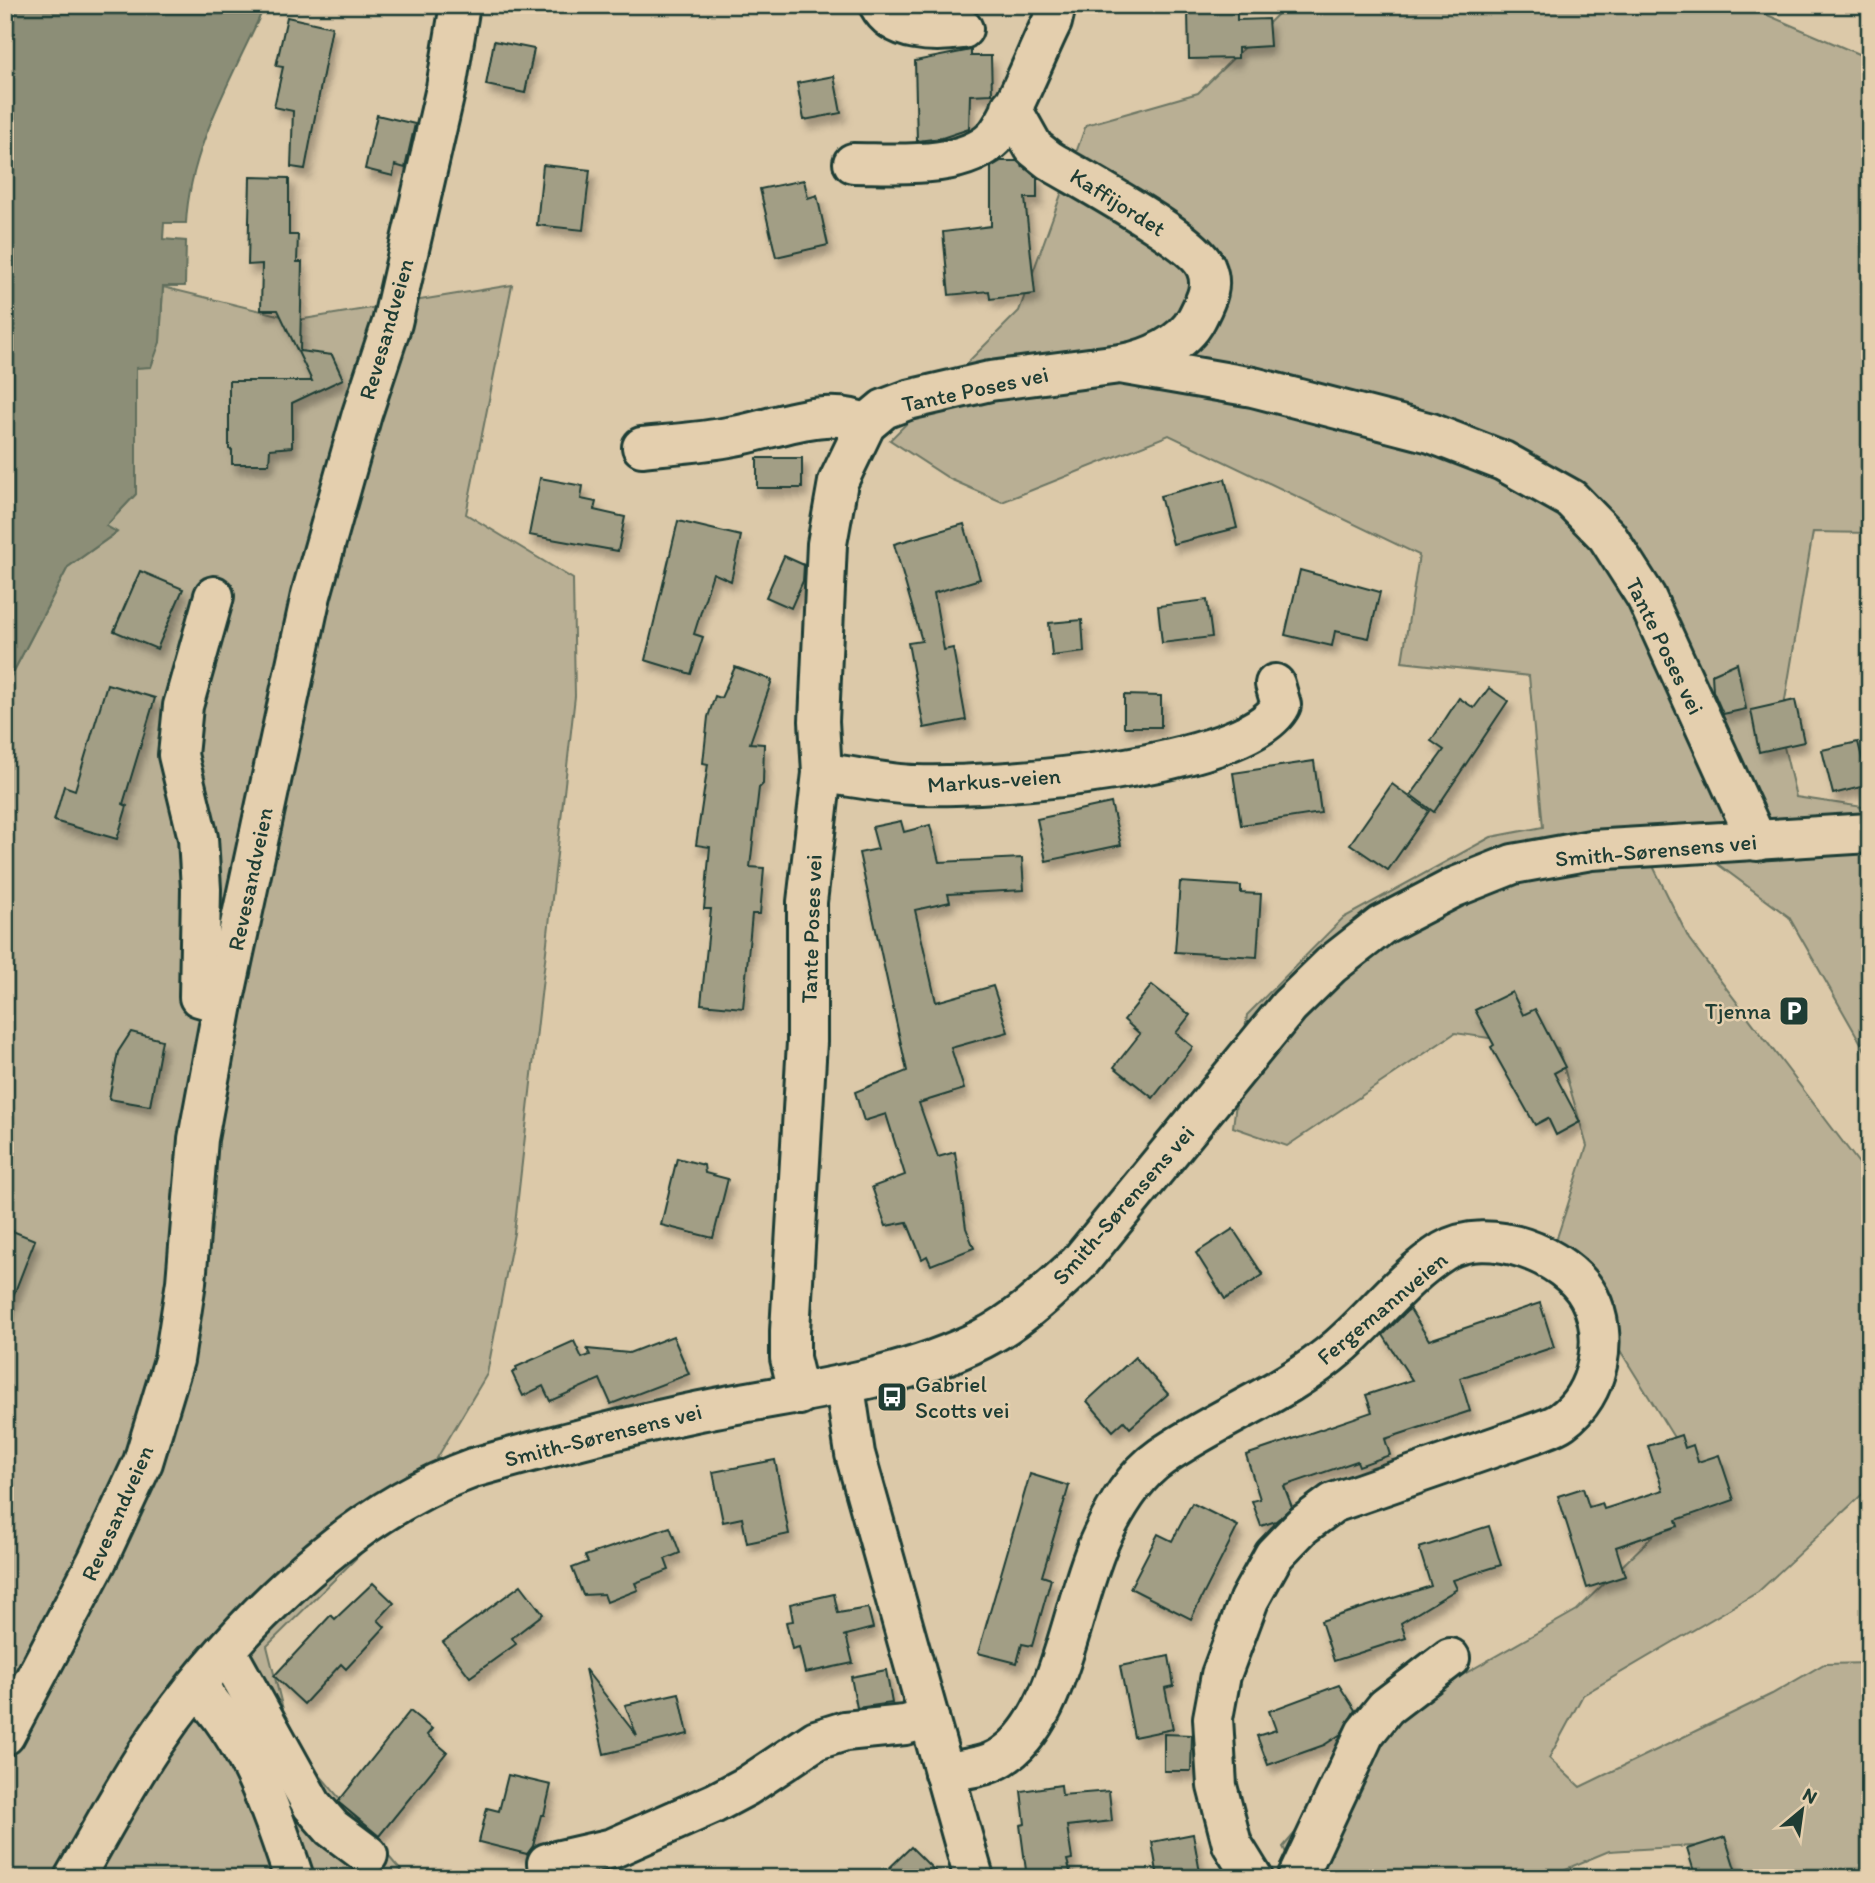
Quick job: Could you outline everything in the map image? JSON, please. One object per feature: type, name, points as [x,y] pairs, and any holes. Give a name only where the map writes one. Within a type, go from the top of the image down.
[{"type":"street","name":"Revesandveien","points":[[5,1735],[97,1561],[144,1462],[174,1360],[187,1282],[198,1139],[223,1004],[312,595],[362,414],[393,323],[446,88],[460,5]]},
{"type":"street","points":[[879,5],[885,16],[896,24],[940,32],[963,30]]},
{"type":"street","points":[[853,163],[929,162],[970,154],[994,138],[1052,22],[1056,5]]},
{"type":"street","name":"Kaffijordet","points":[[1011,107],[1034,148],[1179,240],[1206,267],[1210,293],[1192,329],[1161,352],[1120,364]]},
{"type":"street","name":"Tante Poses vei","points":[[799,1395],[790,1358],[792,1293],[807,1042],[807,902],[822,773],[819,720],[827,544],[838,482],[866,424],[884,409],[908,400],[990,381],[1120,364],[1253,387],[1431,433],[1503,461],[1571,499],[1607,536],[1646,597],[1757,841]]},
{"type":"street","points":[[642,447],[732,437],[832,416],[851,417],[866,424]]},
{"type":"street","points":[[214,596],[183,706],[178,755],[198,838],[201,889],[199,997],[223,1004]]},
{"type":"street","name":"Markus-veien","points":[[822,773],[917,785],[1004,783],[1140,767],[1209,748],[1263,724],[1276,715],[1281,705],[1275,684]]},
{"type":"street","name":"Smith-Sørensens vei","points":[[74,1878],[149,1750],[197,1688],[227,1652],[335,1547],[375,1518],[444,1478],[504,1459],[700,1411],[845,1387],[929,1362],[983,1338],[1044,1296],[1078,1264],[1289,1006],[1331,965],[1382,925],[1455,887],[1513,864],[1591,850],[1870,833]]},
{"type":"street","name":"Fergemannveien","points":[[944,1773],[974,1768],[1006,1755],[1032,1728],[1045,1705],[1085,1579],[1102,1536],[1128,1489],[1160,1458],[1284,1387],[1339,1348],[1397,1288],[1446,1250],[1474,1240],[1500,1241],[1535,1251],[1570,1276],[1588,1295],[1597,1320],[1598,1360],[1592,1385],[1576,1408],[1561,1422],[1532,1434],[1333,1503],[1302,1526],[1274,1555],[1249,1600],[1221,1675],[1213,1717],[1217,1786],[1232,1844],[1253,1878]]},
{"type":"street","points":[[845,1387],[855,1454],[974,1878]]},
{"type":"street","points":[[227,1652],[312,1805],[332,1828],[368,1855]]},
{"type":"street","points":[[1297,1878],[1365,1733],[1386,1707],[1450,1658]]},
{"type":"street","points":[[197,1688],[217,1708],[235,1733],[278,1829],[293,1878]]},
{"type":"street","points":[[547,1863],[613,1848],[715,1803],[747,1786],[816,1740],[845,1731],[905,1725],[929,1718]]},
{"type":"shaded area","points":[[5,5],[265,5],[215,111],[196,166],[186,223],[164,223],[163,239],[186,241],[185,286],[163,286],[160,342],[151,367],[136,368],[136,494],[106,526],[117,532],[68,567],[5,688]]},
{"type":"shaded area","points":[[1287,5],[1744,5],[1870,59],[1870,403],[1863,430],[1870,434],[1870,533],[1813,532],[1780,730],[1796,797],[1870,808],[1870,1059],[1789,917],[1693,846],[1653,866],[1689,939],[1870,1178],[1870,1487],[1758,1592],[1583,1695],[1549,1758],[1580,1787],[1772,1694],[1824,1664],[1870,1663],[1870,1878],[1730,1878],[1724,1844],[1609,1851],[1544,1878],[1299,1878],[1283,1847],[1399,1711],[1577,1610],[1704,1486],[1605,1326],[1553,1250],[1587,1146],[1558,1048],[1455,1033],[1287,1146],[1233,1127],[1247,1015],[1343,918],[1491,837],[1543,827],[1529,676],[1402,662],[1419,555],[1169,435],[1002,502],[950,479],[890,440],[1019,311],[1086,125],[1198,93]]},
{"type":"shaded area","points":[[512,285],[466,514],[573,579],[575,696],[514,1233],[487,1374],[408,1507],[267,1646],[291,1741],[407,1878],[5,1878],[5,688],[68,567],[116,533],[105,527],[136,494],[136,368],[160,342],[163,287],[298,320]]},
{"type":"building","points":[[1237,11],[1237,20],[1268,19],[1270,46],[1238,48],[1238,58],[1189,59],[1188,12]]},
{"type":"building","points":[[287,17],[332,27],[305,169],[291,167],[293,111],[274,107],[283,67],[276,66]]},
{"type":"building","points":[[494,41],[534,49],[525,93],[486,85]]},
{"type":"building","points":[[971,50],[971,56],[991,56],[992,94],[970,95],[969,129],[942,138],[917,141],[915,61]]},
{"type":"building","points":[[834,76],[841,113],[804,120],[797,83]]},
{"type":"building","points":[[377,115],[415,124],[405,168],[395,165],[393,176],[365,169]]},
{"type":"building","points":[[1001,161],[1017,161],[1037,178],[1037,198],[1025,198],[1035,294],[990,299],[989,291],[949,295],[943,232],[991,226],[991,167]]},
{"type":"building","points":[[543,165],[590,170],[583,230],[537,225]]},
{"type":"building","points":[[250,177],[289,178],[289,235],[298,235],[297,262],[302,262],[300,351],[332,355],[343,379],[292,403],[292,447],[270,449],[269,464],[232,464],[232,450],[229,449],[229,381],[312,381],[278,310],[261,310],[262,264],[248,265]]},
{"type":"building","points":[[804,180],[808,198],[817,195],[828,245],[776,257],[760,189]]},
{"type":"building","points":[[757,458],[802,458],[802,488],[757,488]]},
{"type":"building","points":[[540,478],[583,486],[581,499],[596,502],[594,510],[625,517],[618,551],[529,535]]},
{"type":"building","points":[[1225,479],[1237,528],[1173,544],[1160,496]]},
{"type":"building","points":[[678,521],[741,536],[731,581],[713,573],[694,634],[703,637],[691,674],[645,660]]},
{"type":"building","points":[[964,524],[980,579],[934,593],[944,650],[953,648],[966,720],[924,728],[908,643],[922,641],[894,544]]},
{"type":"building","points":[[784,556],[804,565],[803,581],[791,608],[766,597]]},
{"type":"building","points":[[1300,570],[1380,592],[1369,638],[1335,631],[1332,646],[1285,635]]},
{"type":"building","points":[[140,571],[183,589],[157,649],[114,631]]},
{"type":"building","points":[[1207,600],[1212,637],[1162,643],[1158,606]]},
{"type":"building","points":[[1082,620],[1084,652],[1052,656],[1049,623]]},
{"type":"building","points":[[1737,663],[1746,709],[1723,714],[1713,691],[1712,674]]},
{"type":"building","points":[[735,667],[772,680],[750,743],[764,744],[763,784],[759,788],[750,867],[764,868],[760,914],[752,914],[743,1008],[701,1004],[711,909],[704,909],[710,847],[696,845],[708,764],[703,763],[708,717],[715,696],[721,698]]},
{"type":"building","points":[[107,684],[155,698],[123,804],[127,806],[117,839],[54,821],[64,786],[75,790]]},
{"type":"building","points":[[1489,688],[1508,701],[1434,812],[1411,795],[1444,750],[1431,741],[1459,698],[1474,708]]},
{"type":"building","points":[[1124,695],[1161,696],[1161,727],[1124,727]]},
{"type":"building","points":[[1795,700],[1804,742],[1759,752],[1751,710]]},
{"type":"building","points":[[1858,742],[1869,785],[1833,794],[1822,750]]},
{"type":"building","points":[[1314,761],[1321,813],[1241,825],[1233,773]]},
{"type":"building","points":[[1392,784],[1429,811],[1388,870],[1350,844]]},
{"type":"building","points":[[1111,803],[1121,845],[1046,861],[1037,819]]},
{"type":"building","points":[[901,821],[904,832],[930,825],[939,862],[1022,858],[1024,890],[948,894],[950,902],[915,910],[936,1002],[993,986],[1008,1032],[951,1048],[964,1089],[919,1103],[938,1157],[955,1152],[966,1228],[974,1248],[931,1265],[927,1256],[922,1259],[907,1222],[886,1226],[872,1187],[905,1175],[886,1114],[864,1121],[855,1092],[907,1071],[859,853],[878,849],[872,827]]},
{"type":"building","points":[[1180,882],[1241,886],[1241,893],[1261,894],[1257,957],[1175,952]]},
{"type":"building","points":[[1152,985],[1190,1015],[1176,1033],[1193,1047],[1153,1098],[1114,1067],[1140,1034],[1124,1020]]},
{"type":"building","points":[[1512,992],[1523,1015],[1535,1009],[1565,1067],[1554,1073],[1580,1122],[1556,1135],[1548,1118],[1535,1125],[1491,1047],[1494,1045],[1475,1010]]},
{"type":"building","points":[[131,1032],[162,1040],[150,1106],[109,1099],[118,1052]]},
{"type":"building","points":[[677,1158],[704,1165],[705,1173],[728,1179],[713,1238],[661,1225]]},
{"type":"building","points":[[5,1228],[35,1240],[7,1312],[5,1311]]},
{"type":"building","points":[[1233,1229],[1263,1275],[1225,1299],[1196,1253]]},
{"type":"building","points":[[1540,1303],[1554,1347],[1460,1378],[1470,1411],[1385,1439],[1390,1455],[1359,1466],[1357,1461],[1284,1486],[1292,1507],[1276,1521],[1261,1526],[1252,1501],[1260,1499],[1246,1455],[1372,1412],[1366,1395],[1412,1380],[1383,1335],[1406,1312],[1410,1309],[1429,1340]]},
{"type":"building","points":[[673,1336],[689,1374],[611,1404],[600,1379],[550,1401],[543,1386],[523,1396],[512,1373],[517,1370],[516,1367],[574,1341],[582,1358],[590,1355],[587,1349],[629,1353]]},
{"type":"building","points":[[1135,1357],[1168,1394],[1130,1428],[1124,1421],[1113,1431],[1087,1401]]},
{"type":"building","points":[[1681,1435],[1685,1448],[1693,1445],[1698,1462],[1719,1455],[1734,1500],[1676,1520],[1678,1526],[1616,1547],[1625,1576],[1587,1588],[1558,1496],[1583,1488],[1589,1507],[1602,1503],[1604,1509],[1663,1490],[1648,1446]]},
{"type":"building","points":[[775,1460],[789,1534],[747,1543],[742,1518],[723,1522],[713,1472]]},
{"type":"building","points":[[1030,1474],[1069,1486],[1042,1576],[1051,1579],[1032,1646],[1022,1644],[1017,1663],[978,1653]]},
{"type":"building","points":[[1192,1503],[1238,1526],[1191,1619],[1130,1588],[1158,1534],[1172,1541]]},
{"type":"building","points":[[1489,1526],[1501,1565],[1453,1580],[1457,1589],[1401,1623],[1406,1638],[1334,1661],[1321,1621],[1431,1586],[1419,1548]]},
{"type":"building","points":[[670,1527],[680,1553],[665,1559],[669,1570],[635,1583],[638,1590],[607,1602],[604,1594],[583,1595],[572,1568],[588,1562],[585,1556]]},
{"type":"building","points":[[373,1583],[394,1603],[378,1620],[385,1627],[346,1669],[341,1664],[304,1704],[274,1676],[331,1615],[335,1619]]},
{"type":"building","points":[[521,1585],[543,1614],[512,1638],[516,1644],[470,1677],[443,1642]]},
{"type":"building","points":[[834,1594],[838,1613],[868,1608],[873,1628],[846,1635],[853,1663],[805,1673],[799,1647],[792,1649],[786,1622],[793,1621],[790,1604]]},
{"type":"building","points":[[1169,1656],[1174,1686],[1165,1688],[1173,1729],[1134,1737],[1120,1666]]},
{"type":"building","points":[[585,1669],[637,1736],[625,1705],[679,1693],[688,1734],[604,1754]]},
{"type":"building","points":[[886,1670],[892,1703],[857,1708],[851,1677]]},
{"type":"building","points":[[1339,1685],[1355,1710],[1341,1734],[1324,1745],[1268,1765],[1257,1736],[1276,1730],[1269,1711]]},
{"type":"building","points":[[410,1711],[432,1729],[427,1735],[447,1752],[379,1836],[338,1802]]},
{"type":"building","points":[[1164,1734],[1192,1735],[1191,1771],[1164,1771]]},
{"type":"building","points":[[508,1775],[551,1785],[544,1815],[541,1815],[533,1846],[527,1854],[479,1842],[487,1808],[499,1811]]},
{"type":"building","points":[[1061,1785],[1062,1795],[1109,1791],[1112,1821],[1067,1826],[1072,1859],[1067,1860],[1072,1878],[1027,1878],[1020,1825],[1025,1824],[1021,1791]]},
{"type":"building","points":[[1193,1834],[1201,1878],[1158,1878],[1152,1842]]},
{"type":"building","points":[[1725,1837],[1738,1878],[1696,1878],[1687,1849]]},
{"type":"building","points":[[911,1847],[942,1878],[879,1878]]},
{"type":"place","name":"Tjenna","points":[[1794,1011]]},
{"type":"place","name":"Gabriel Scotts vei","points":[[892,1397]]}]
